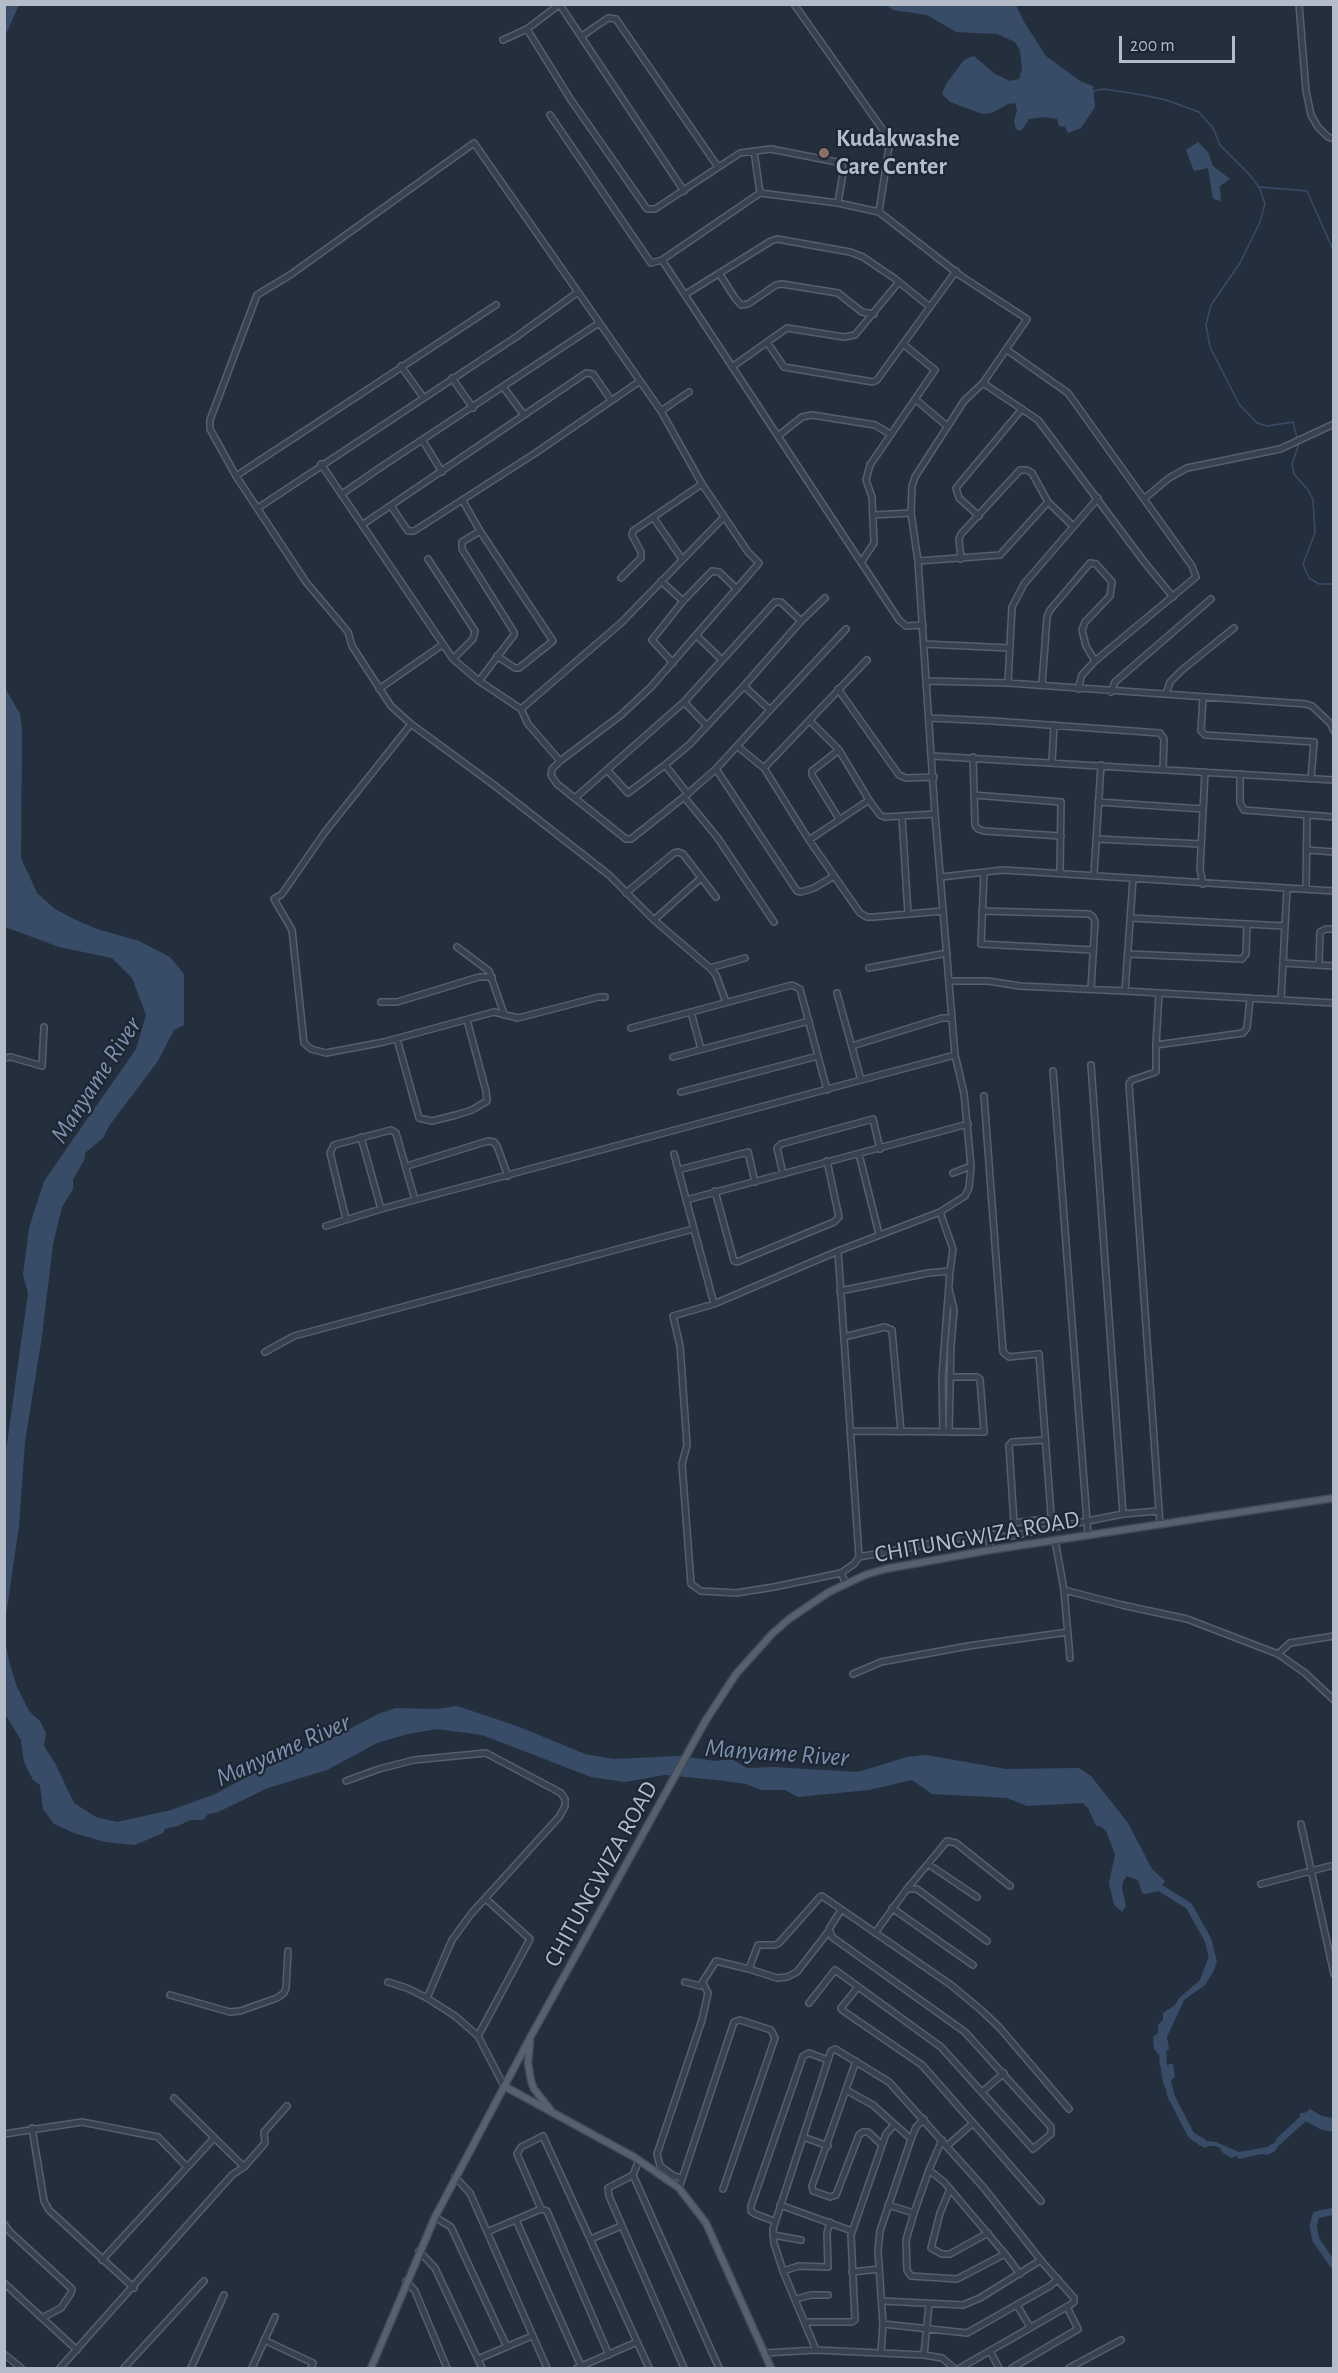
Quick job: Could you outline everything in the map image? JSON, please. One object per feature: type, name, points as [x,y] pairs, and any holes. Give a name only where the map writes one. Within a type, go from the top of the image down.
[{"type":"main road","name":"CHITUNGWIZA ROAD","points":[[371,2368],[419,2251],[455,2177],[692,1744],[720,1696],[755,1651],[789,1619],[829,1592],[885,1569],[990,1550],[1334,1498]]},
{"type":"main road","points":[[531,2036],[528,2063],[531,2081],[534,2089],[552,2112]]},
{"type":"main road","points":[[504,2086],[639,2160],[679,2188],[706,2223],[771,2368]]},
{"type":"street","points":[[794,4],[890,140],[879,212]]},
{"type":"street","points":[[1299,4],[1306,91],[1311,115],[1318,127],[1334,139]]},
{"type":"street","points":[[503,40],[527,29],[560,5],[684,191]]},
{"type":"street","points":[[582,36],[608,18],[616,19],[718,167]]},
{"type":"street","points":[[527,29],[571,100],[647,209],[652,210],[684,191],[740,153],[771,149],[842,163],[843,173],[838,203]]},
{"type":"street","points":[[550,115],[651,263],[662,260],[760,193],[838,203],[879,212],[956,271],[1027,319],[983,382],[966,398],[913,481],[911,513],[918,561],[933,756],[935,814],[955,1055],[968,1124],[971,1166],[969,1188],[965,1196],[940,1212],[879,1234],[838,1251],[714,1304],[673,1316],[680,1346],[687,1435],[687,1450],[682,1464],[691,1584],[701,1591],[742,1593],[841,1573],[854,1564],[859,1557],[838,1251]]},
{"type":"street","points":[[726,1002],[716,975],[710,968],[654,920],[609,875],[411,724],[391,706],[352,646],[348,632],[306,582],[212,436],[210,420],[257,295],[290,275],[474,143],[661,411],[702,484],[748,552],[759,563],[673,663],[621,715],[552,769],[551,775],[557,784],[629,839],[686,796],[716,769],[846,629]]},
{"type":"street","points":[[754,151],[760,193]]},
{"type":"street","points":[[686,294],[777,239],[854,253],[894,278],[930,307]]},
{"type":"street","points":[[662,260],[899,620],[906,626],[923,625]]},
{"type":"street","points":[[767,342],[784,367],[873,382],[878,380],[956,271]]},
{"type":"street","points":[[719,273],[741,305],[748,304],[776,285],[782,284],[838,293],[862,312],[874,314]]},
{"type":"street","points":[[732,368],[787,328],[849,337],[860,332],[898,283]]},
{"type":"street","points":[[258,508],[321,464],[516,337],[578,292]]},
{"type":"street","points":[[236,476],[496,305]]},
{"type":"street","points":[[342,494],[381,466],[423,441],[599,324]]},
{"type":"street","points":[[862,561],[874,543],[872,494],[866,478],[870,465],[935,370],[903,344]]},
{"type":"street","points":[[1007,350],[1068,393],[1192,566],[1196,577],[1095,661],[1082,675],[1078,689]]},
{"type":"street","points":[[401,366],[423,397]]},
{"type":"street","points":[[362,525],[586,373],[593,374],[611,400]]},
{"type":"street","points":[[452,378],[473,408]]},
{"type":"street","points":[[391,506],[408,531],[414,531],[463,501],[639,381]]},
{"type":"street","points":[[983,382],[1038,420],[1173,597]]},
{"type":"street","points":[[504,387],[524,415]]},
{"type":"street","points":[[661,411],[689,392]]},
{"type":"street","points":[[915,399],[947,426]]},
{"type":"street","points":[[979,516],[958,498],[956,488],[1022,409]]},
{"type":"street","points":[[778,436],[802,417],[812,415],[878,426],[890,434]]},
{"type":"street","points":[[1144,498],[1169,478],[1187,468],[1282,449],[1334,424]]},
{"type":"street","points":[[423,441],[442,472]]},
{"type":"street","points":[[321,464],[453,659],[478,681],[520,709],[528,724],[560,761]]},
{"type":"street","points":[[961,559],[960,537],[1020,470],[1032,473],[1048,502],[1073,526]]},
{"type":"street","points":[[621,578],[641,558],[632,532],[702,484]]},
{"type":"street","points":[[1008,684],[1011,610],[1022,588],[1098,498]]},
{"type":"street","points":[[463,501],[480,531],[553,641],[519,668],[515,668],[497,656]]},
{"type":"street","points":[[918,561],[1004,554],[1048,502]]},
{"type":"street","points":[[873,515],[911,513]]},
{"type":"street","points":[[653,517],[682,559]]},
{"type":"street","points":[[520,709],[621,623],[724,517]]},
{"type":"street","points":[[478,681],[514,635],[462,549],[462,542],[480,531]]},
{"type":"street","points":[[428,559],[475,631],[473,639],[453,659]]},
{"type":"street","points":[[1042,686],[1047,617],[1050,610],[1090,563],[1096,564],[1112,582],[1110,596],[1085,622],[1082,630],[1086,646],[1095,661]]},
{"type":"street","points":[[673,663],[652,640],[683,601],[712,571],[719,572],[736,589]]},
{"type":"street","points":[[661,581],[683,601]]},
{"type":"street","points":[[608,771],[628,793],[665,765],[706,726],[801,621],[825,598]]},
{"type":"street","points":[[1111,692],[1115,682],[1211,599]]},
{"type":"street","points":[[575,798],[684,702],[775,602],[781,602],[801,621]]},
{"type":"street","points":[[1166,694],[1170,682],[1182,670],[1234,628]]},
{"type":"street","points":[[696,635],[721,659]]},
{"type":"street","points":[[924,644],[1010,648]]},
{"type":"street","points":[[379,689],[442,645]]},
{"type":"street","points":[[764,768],[867,660]]},
{"type":"street","points":[[927,681],[1166,694],[1312,706],[1330,723],[1334,731]]},
{"type":"street","points":[[744,686],[770,710]]},
{"type":"street","points":[[838,689],[899,776],[934,777]]},
{"type":"street","points":[[1203,697],[1201,731],[1205,735],[1314,742],[1311,779]]},
{"type":"street","points":[[684,702],[706,726]]},
{"type":"street","points":[[930,718],[1160,733],[1164,739],[1163,769]]},
{"type":"street","points":[[810,721],[839,750],[880,815],[889,818],[935,814]]},
{"type":"street","points":[[411,724],[332,824],[282,894],[274,898],[292,930],[304,1043],[311,1050],[326,1053],[397,1039],[494,1012],[510,1018],[518,1018],[605,997]]},
{"type":"street","points":[[1052,762],[1054,725]]},
{"type":"street","points":[[737,746],[764,768],[809,840],[863,915],[874,917],[944,911]]},
{"type":"street","points":[[839,750],[812,771],[812,775],[839,819]]},
{"type":"street","points":[[933,756],[1334,780]]},
{"type":"street","points":[[973,757],[975,825],[978,829],[1061,836]]},
{"type":"street","points":[[665,765],[774,922]]},
{"type":"street","points":[[1094,874],[1101,765]]},
{"type":"street","points":[[716,769],[797,891],[814,888],[834,876]]},
{"type":"street","points":[[1203,884],[1200,869],[1205,772]]},
{"type":"street","points":[[1240,774],[1240,802],[1244,810],[1334,818]]},
{"type":"street","points":[[974,795],[1061,802],[1060,873]]},
{"type":"street","points":[[809,840],[869,800]]},
{"type":"street","points":[[1098,802],[1203,809]]},
{"type":"street","points":[[1306,890],[1307,816]]},
{"type":"street","points":[[902,817],[908,914]]},
{"type":"street","points":[[1096,839],[1201,844]]},
{"type":"street","points":[[1307,850],[1334,852]]},
{"type":"street","points":[[626,893],[674,853],[683,854],[716,897]]},
{"type":"street","points":[[941,877],[1004,870],[1334,891]]},
{"type":"street","points":[[984,873],[981,940],[984,946],[1093,951]]},
{"type":"street","points":[[654,920],[702,878]]},
{"type":"street","points":[[1125,991],[1133,879]]},
{"type":"street","points":[[1281,1000],[1287,889]]},
{"type":"street","points":[[982,911],[1094,916],[1091,989]]},
{"type":"street","points":[[1130,918],[1285,926]]},
{"type":"street","points":[[1128,954],[1242,959],[1246,954],[1247,924]]},
{"type":"street","points":[[1319,965],[1320,932],[1326,928],[1334,929]]},
{"type":"street","points":[[457,947],[487,968],[504,1014]]},
{"type":"street","points":[[869,968],[947,953]]},
{"type":"street","points":[[710,968],[745,958]]},
{"type":"street","points":[[1283,963],[1334,966]]},
{"type":"street","points":[[381,1002],[397,1002],[479,977],[492,977]]},
{"type":"street","points":[[950,981],[988,981],[1020,986],[1334,1003]]},
{"type":"street","points":[[631,1028],[792,985],[800,989],[827,1090]]},
{"type":"street","points":[[837,993],[861,1080]]},
{"type":"street","points":[[1159,993],[1156,1072],[1132,1080],[1129,1084],[1160,1524]]},
{"type":"street","points":[[1156,1045],[1243,1033],[1247,1028],[1250,998]]},
{"type":"street","points":[[691,1012],[700,1049]]},
{"type":"street","points":[[852,1046],[942,1018],[952,1018]]},
{"type":"street","points":[[397,1039],[419,1118],[432,1121],[456,1115],[472,1110],[487,1101],[467,1020]]},
{"type":"street","points":[[673,1058],[809,1021]]},
{"type":"street","points":[[4,1058],[11,1057],[42,1066],[44,1027]]},
{"type":"street","points":[[326,1226],[381,1209],[955,1055]]},
{"type":"street","points":[[681,1092],[818,1056]]},
{"type":"street","points":[[1091,1065],[1123,1514]]},
{"type":"street","points":[[1053,1071],[1088,1535]]},
{"type":"street","points":[[984,1096],[1003,1352],[1009,1357],[1039,1354],[1052,1528]]},
{"type":"street","points":[[783,1174],[777,1148],[781,1144],[873,1119],[880,1149]]},
{"type":"street","points":[[686,1200],[968,1124]]},
{"type":"street","points":[[346,1219],[330,1153],[334,1145],[362,1137],[392,1130],[396,1132],[415,1200]]},
{"type":"street","points":[[362,1137],[381,1209]]},
{"type":"street","points":[[407,1166],[488,1141],[494,1142],[497,1146],[508,1176]]},
{"type":"street","points":[[678,1170],[748,1152],[755,1182]]},
{"type":"street","points":[[674,1154],[714,1304]]},
{"type":"street","points":[[858,1154],[879,1234]]},
{"type":"street","points":[[716,1191],[734,1261],[737,1262],[834,1222],[839,1217],[827,1161]]},
{"type":"street","points":[[952,1173],[971,1166]]},
{"type":"street","points":[[940,1212],[952,1249],[942,1377],[946,1432]]},
{"type":"street","points":[[265,1352],[294,1336],[693,1229]]},
{"type":"street","points":[[840,1291],[928,1273],[950,1271]]},
{"type":"street","points":[[946,1432],[954,1310],[949,1288]]},
{"type":"street","points":[[844,1337],[885,1327],[892,1330],[901,1432]]},
{"type":"street","points":[[850,1431],[984,1432],[980,1379],[951,1377]]},
{"type":"street","points":[[1045,1440],[1009,1444],[1014,1523],[1052,1518]]},
{"type":"street","points":[[859,1557],[988,1533],[1006,1537],[1123,1514],[1158,1511]]},
{"type":"street","points":[[988,1533],[990,1550]]},
{"type":"street","points":[[1055,1540],[1064,1590],[1070,1658]]},
{"type":"street","points":[[841,1573],[846,1584]]},
{"type":"street","points":[[1064,1590],[1187,1619],[1278,1654],[1305,1673],[1334,1700]]},
{"type":"street","points":[[853,1674],[892,1660],[968,1646],[1068,1632]]},
{"type":"street","points":[[1278,1654],[1290,1643],[1334,1636]]},
{"type":"street","points":[[346,1781],[414,1760],[486,1753],[561,1793],[566,1802],[563,1813],[471,1914],[452,1940],[427,1998]]},
{"type":"street","points":[[1301,1824],[1334,1974]]},
{"type":"street","points":[[875,1933],[892,1908],[947,1841],[950,1840],[1010,1886]]},
{"type":"street","points":[[928,1864],[977,1897]]},
{"type":"street","points":[[1260,1884],[1334,1865]]},
{"type":"street","points":[[907,1889],[917,1889],[987,1941]]},
{"type":"street","points":[[749,1969],[758,1945],[778,1943],[820,1897],[825,1898],[951,1985],[981,2010],[999,2027],[1069,2109]]},
{"type":"street","points":[[478,2036],[530,1939],[486,1899]]},
{"type":"street","points":[[892,1908],[973,1965]]},
{"type":"street","points":[[685,1982],[700,1986],[716,1960],[777,1978],[787,1977],[797,1972],[842,1910]]},
{"type":"street","points":[[809,2003],[836,1970],[941,2047],[1033,2149],[1050,2134],[1051,2127],[965,2032],[828,1932]]},
{"type":"street","points":[[170,1995],[230,2012],[240,2011],[277,1998],[282,1996],[286,1988],[288,1951]]},
{"type":"street","points":[[388,1982],[427,1998],[455,2016],[478,2036],[504,2086]]},
{"type":"street","points":[[682,2178],[674,2176],[660,2166],[657,2154],[702,2020],[708,1993],[703,1983]]},
{"type":"street","points":[[858,1987],[841,2008],[842,2010],[922,2065],[1041,2201]]},
{"type":"street","points":[[679,2188],[734,2022],[740,2020],[771,2030],[775,2038],[723,2189]]},
{"type":"street","points":[[816,2350],[783,2271],[773,2235],[774,2221],[831,2051],[835,2049],[889,2082],[984,2188],[1074,2298],[1073,2304],[960,2368]]},
{"type":"street","points":[[774,2221],[754,2214],[750,2211],[751,2206],[804,2056],[809,2053],[828,2060]]},
{"type":"street","points":[[856,2061],[812,2188],[814,2192],[830,2197],[834,2197],[838,2192],[859,2135],[868,2132],[882,2145]]},
{"type":"street","points":[[982,2092],[1004,2073]]},
{"type":"street","points":[[846,2090],[873,2105],[911,2139]]},
{"type":"street","points":[[174,2098],[244,2167]]},
{"type":"street","points":[[60,2368],[134,2288],[232,2175],[244,2167],[264,2143],[264,2132],[286,2106]]},
{"type":"street","points":[[881,2352],[883,2324],[878,2240],[911,2139],[916,2127],[924,2120]]},
{"type":"street","points":[[4,2134],[82,2122],[158,2137],[187,2166]]},
{"type":"street","points":[[947,2146],[973,2123]]},
{"type":"street","points":[[805,2322],[854,2321],[852,2231],[885,2134],[894,2125]]},
{"type":"street","points":[[32,2128],[46,2205],[53,2215],[134,2288]]},
{"type":"street","points":[[541,2209],[517,2154],[521,2147],[543,2136],[649,2368]]},
{"type":"street","points":[[802,2137],[828,2146]]},
{"type":"street","points":[[102,2260],[214,2138]]},
{"type":"street","points":[[942,2140],[928,2170],[905,2246],[907,2270],[911,2276],[957,2279],[971,2274],[1005,2254]]},
{"type":"street","points":[[639,2160],[633,2175],[608,2188],[609,2196],[684,2368]]},
{"type":"street","points":[[928,2170],[950,2189],[1020,2274]]},
{"type":"street","points":[[633,2175],[719,2368]]},
{"type":"street","points":[[455,2177],[470,2193],[547,2368]]},
{"type":"street","points":[[950,2189],[940,2213],[931,2248],[942,2254],[950,2254],[988,2233]]},
{"type":"street","points":[[780,2205],[852,2231]]},
{"type":"street","points":[[888,2205],[914,2213]]},
{"type":"street","points":[[487,2232],[541,2209],[547,2211],[609,2355]]},
{"type":"street","points":[[435,2217],[451,2227],[507,2348]]},
{"type":"street","points":[[516,2220],[579,2367],[637,2342]]},
{"type":"street","points":[[783,2271],[799,2266],[828,2267],[827,2233],[830,2222]]},
{"type":"street","points":[[4,2224],[72,2289],[61,2308],[42,2318]]},
{"type":"street","points":[[591,2239],[621,2226]]},
{"type":"street","points":[[773,2235],[801,2240]]},
{"type":"street","points":[[419,2251],[435,2268],[482,2368]]},
{"type":"street","points":[[882,2301],[956,2305],[968,2303],[981,2298],[1041,2260]]},
{"type":"street","points":[[852,2272],[879,2269]]},
{"type":"street","points":[[883,2324],[968,2333],[1050,2286],[1058,2279]]},
{"type":"street","points":[[124,2368],[204,2281]]},
{"type":"street","points":[[406,2281],[415,2291],[447,2368]]},
{"type":"street","points":[[4,2283],[76,2350]]},
{"type":"street","points":[[190,2368],[224,2295]]},
{"type":"street","points":[[796,2299],[811,2295],[828,2295]]},
{"type":"street","points":[[924,2355],[929,2304]]},
{"type":"street","points":[[1017,2305],[1030,2327]]},
{"type":"street","points":[[1012,2368],[1078,2329],[1067,2307]]},
{"type":"street","points":[[252,2368],[275,2317]]},
{"type":"street","points":[[478,2359],[532,2336]]},
{"type":"street","points":[[264,2340],[313,2363],[311,2368]]},
{"type":"street","points":[[1069,2368],[1121,2340]]},
{"type":"street","points":[[765,2353],[816,2350],[924,2355],[942,2358],[954,2368]]},
{"type":"street","points":[[990,2351],[999,2368]]},
{"type":"street","points":[[4,2354],[21,2368]]},
{"type":"water","points":[[4,5],[19,5],[5,36]]},
{"type":"water","points":[[886,5],[1016,5],[1046,56],[1080,81],[1093,86],[1095,107],[1081,128],[1068,133],[1065,127],[1059,126],[1057,119],[1045,117],[1029,119],[1021,131],[1016,129],[1015,103],[1008,104],[992,113],[982,114],[950,102],[942,94],[946,84],[964,60],[974,56],[995,74],[1010,81],[1019,79],[1022,68],[1020,51],[1015,42],[997,34],[956,32],[927,15],[893,10]]},
{"type":"water","points":[[1198,142],[1208,152],[1213,166],[1230,179],[1220,186],[1221,201],[1213,199],[1208,168],[1194,171],[1186,150]]},
{"type":"water","points":[[5,688],[20,714],[22,730],[21,858],[37,893],[55,909],[76,920],[97,929],[139,941],[170,957],[184,974],[184,1025],[174,1030],[158,1061],[109,1126],[103,1138],[85,1153],[85,1158],[73,1180],[73,1189],[62,1207],[53,1244],[42,1336],[25,1442],[19,1526],[5,1622],[5,1458],[28,1293],[23,1275],[29,1228],[44,1181],[136,1049],[146,1015],[132,978],[112,958],[59,947],[5,927]]},
{"type":"water","points":[[4,1634],[17,1687],[29,1711],[40,1721],[46,1733],[44,1746],[55,1763],[74,1803],[96,1817],[117,1822],[171,1810],[213,1795],[288,1758],[294,1751],[319,1745],[378,1714],[396,1708],[437,1709],[457,1706],[517,1726],[585,1754],[613,1759],[680,1756],[715,1761],[732,1759],[747,1768],[774,1767],[858,1772],[907,1757],[926,1755],[1006,1769],[1079,1768],[1091,1776],[1128,1823],[1152,1869],[1165,1881],[1159,1891],[1145,1894],[1142,1893],[1138,1880],[1127,1876],[1122,1888],[1126,1906],[1122,1912],[1114,1905],[1109,1883],[1115,1854],[1106,1831],[1096,1826],[1088,1808],[1083,1803],[1027,1806],[1007,1798],[932,1794],[912,1780],[869,1790],[798,1797],[785,1790],[761,1790],[746,1784],[665,1775],[625,1782],[591,1777],[482,1735],[437,1729],[377,1743],[327,1770],[268,1788],[218,1812],[208,1814],[203,1820],[190,1820],[165,1829],[163,1833],[135,1845],[105,1842],[74,1833],[54,1824],[43,1809],[40,1785],[33,1780],[24,1762],[21,1740],[5,1714]]},
{"type":"water","points":[[1209,1956],[1217,1961],[1214,1970],[1205,1985],[1184,2000],[1167,2037],[1169,2049],[1159,2055],[1154,2049],[1153,2037],[1158,2033],[1158,2025],[1163,2020],[1163,2013],[1175,2005],[1179,1998],[1200,1980]]},
{"type":"water","points":[[1169,2064],[1173,2064],[1175,2077],[1171,2080],[1171,2090],[1167,2090],[1161,2073]]},
{"type":"water","points":[[1310,2109],[1322,2116],[1333,2118],[1333,2132],[1320,2129],[1300,2118],[1300,2113],[1305,2113]]},
{"type":"water","points":[[1280,2136],[1286,2136],[1285,2140],[1282,2140],[1275,2151],[1268,2155],[1261,2154],[1239,2159],[1236,2156],[1232,2158],[1215,2146],[1199,2146],[1196,2140],[1204,2138],[1206,2141],[1216,2142],[1239,2152],[1267,2147],[1276,2142]]},
{"type":"waterway","points":[[1093,91],[1104,89],[1143,95],[1166,100],[1199,112],[1213,128],[1220,145],[1259,187],[1265,204],[1260,222],[1240,263],[1211,305],[1206,325],[1210,347],[1239,404],[1257,423],[1267,426],[1293,422],[1297,438]]},
{"type":"waterway","points":[[1259,187],[1307,191],[1334,252]]},
{"type":"waterway","points":[[1299,443],[1292,464],[1294,474],[1309,491],[1313,500],[1315,533],[1303,564],[1309,578],[1319,584],[1334,584]]},
{"type":"waterway","name":"Manyame River","points":[[1154,1884],[1189,1906],[1208,1940],[1213,1960],[1211,1964]]},
{"type":"waterway","name":"Manyame River","points":[[1163,2045],[1163,2063],[1171,2096],[1191,2135],[1205,2144]]},
{"type":"waterway","name":"Manyame River","points":[[1279,2141],[1306,2116],[1309,2117]]},
{"type":"waterway","name":"Manyame River","points":[[1334,2211],[1316,2215],[1313,2226],[1316,2240],[1334,2266]]},
{"type":"place","name":"Kudakwashe Care Center","points":[[824,153]]}]
